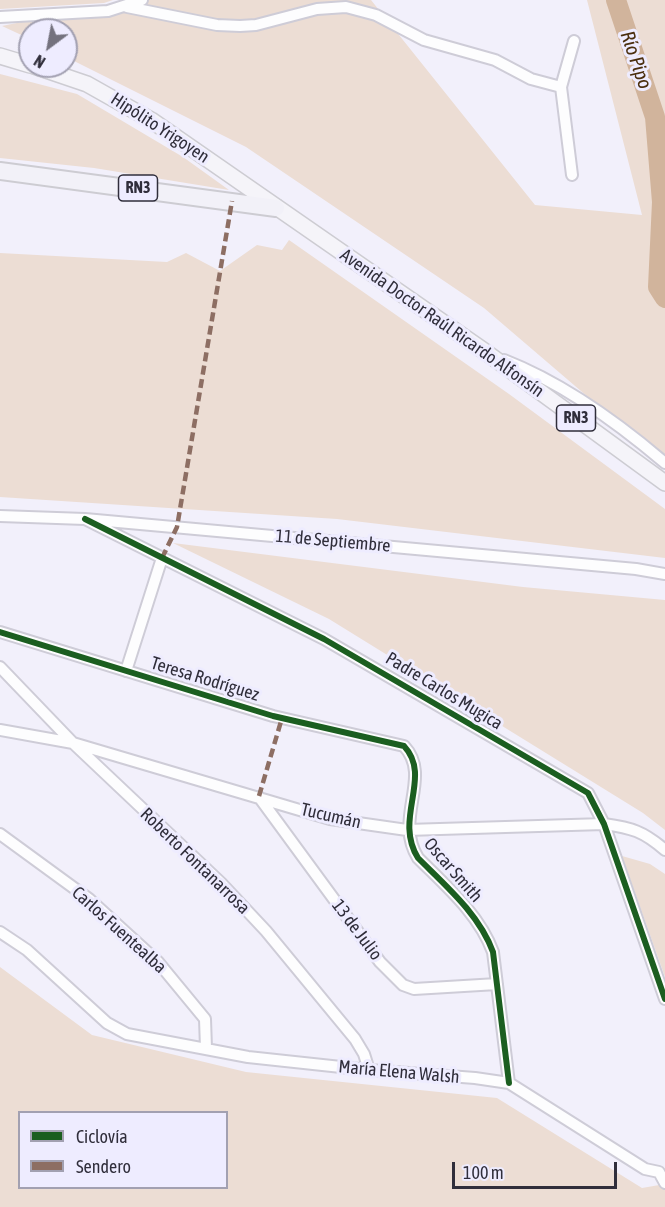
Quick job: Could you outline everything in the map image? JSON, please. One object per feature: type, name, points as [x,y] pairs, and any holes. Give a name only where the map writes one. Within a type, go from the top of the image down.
[{"type":"highway","name":"RN3","points":[[0,171],[276,208]]},
{"type":"main road","points":[[0,56],[18,61]]},
{"type":"main road","name":"Hipólito Yrigoyen","points":[[69,78],[87,84],[124,104],[198,151],[276,208]]},
{"type":"main road","name":"Avenida Doctor Raúl Ricardo Alfonsín","points":[[276,208],[487,353],[665,483]]},
{"type":"street","points":[[0,17],[108,10],[127,7],[142,0]]},
{"type":"street","points":[[127,7],[217,24],[240,26],[256,25],[317,9],[346,7],[375,15],[424,40],[495,60],[531,79],[561,87]]},
{"type":"street","points":[[572,176],[561,87],[574,41]]},
{"type":"street","points":[[487,353],[537,373],[632,434],[665,463]]},
{"type":"street","name":"11 de Septiembre","points":[[0,516],[85,519],[636,569],[665,574]]},
{"type":"street","name":"Padre Carlos Mugica","points":[[85,519],[366,662],[588,793],[604,824],[665,999]]},
{"type":"street","points":[[126,671],[162,558]]},
{"type":"street","name":"Teresa Rodríguez","points":[[0,632],[273,716],[404,746]]},
{"type":"street","name":"Roberto Fontanarrosa","points":[[0,668],[73,743],[221,884],[266,931],[355,1039],[369,1070]]},
{"type":"street","name":"Tucumán","points":[[0,730],[73,743],[259,796],[330,819],[407,830],[604,824],[634,828],[665,850]]},
{"type":"street","name":"Oscar Smith","points":[[404,746],[412,756],[416,770],[407,830],[411,847],[418,858],[475,917],[487,936],[493,952],[509,1083]]},
{"type":"street","name":"13 de Julio","points":[[259,796],[380,962],[403,985],[414,989],[497,984]]},
{"type":"street","name":"Carlos Fuentealba","points":[[0,834],[89,899],[158,962],[205,1019],[206,1048]]},
{"type":"street","name":"María Elena Walsh","points":[[0,932],[27,950],[107,1023],[127,1034],[248,1057],[509,1083],[645,1169],[662,1170],[665,1183]]},
{"type":"shaded area","points":[[0,0],[113,0],[104,3],[0,9]]},
{"type":"shaded area","points":[[128,0],[371,0],[535,205],[642,215],[587,0],[665,0],[665,463],[484,308],[246,147],[78,63],[78,18],[41,18]]},
{"type":"shaded area","points":[[18,23],[18,33],[2,26]]},
{"type":"shaded area","points":[[0,74],[77,94],[183,157],[229,190],[94,168],[0,158]]},
{"type":"shaded area","points":[[289,240],[509,394],[665,509],[665,558],[337,519],[0,497],[0,253],[167,262],[186,253],[220,271],[257,245],[282,250]]},
{"type":"shaded area","points":[[173,543],[523,587],[665,600],[665,830],[643,813],[329,619]]},
{"type":"shaded area","points":[[622,856],[650,864],[665,874],[665,977]]},
{"type":"shaded area","points":[[0,967],[92,1035],[246,1072],[497,1098],[642,1188],[665,1184],[665,1207],[0,1207]]},
{"type":"waterway","name":"Río Pipo","points":[[616,0],[655,117],[662,202],[658,287],[665,298]]},
{"type":"marked path","points":[[162,558],[177,527],[232,201]]},
{"type":"marked path","points":[[259,796],[282,718]]},
{"type":"cycle path","points":[[85,519],[324,639],[588,793],[604,824],[665,999]]},
{"type":"cycle path","points":[[0,632],[273,716],[404,746],[412,758],[415,771],[409,828],[411,843],[418,858],[470,913],[487,938],[493,952],[509,1083]]}]
